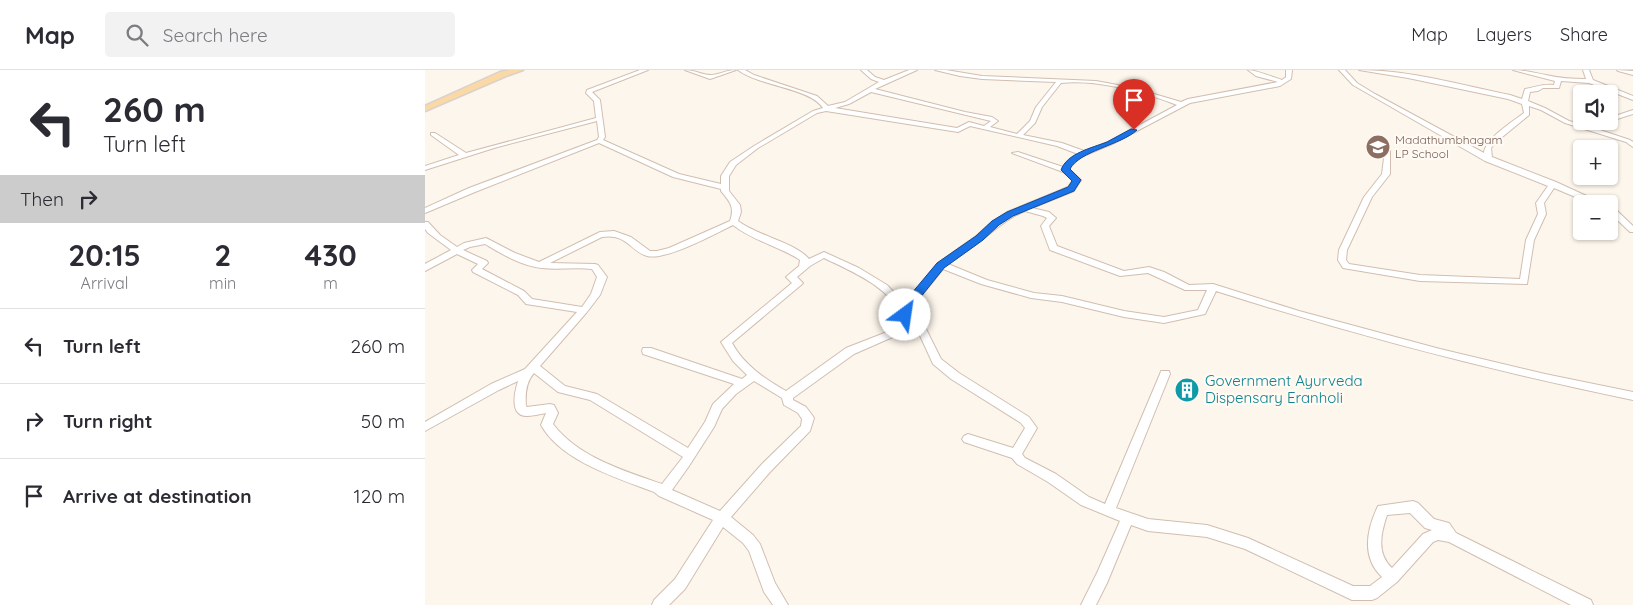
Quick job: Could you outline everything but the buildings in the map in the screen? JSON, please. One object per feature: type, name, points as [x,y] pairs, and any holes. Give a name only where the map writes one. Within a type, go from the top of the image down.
[{"type":"main road","points":[[425,109],[475,85],[519,70]]},
{"type":"street","points":[[599,140],[601,137],[597,100],[589,91],[633,72],[645,70]]},
{"type":"street","points":[[688,70],[710,77],[733,70]]},
{"type":"street","points":[[741,70],[751,76],[815,97],[827,109],[958,130],[969,124],[1018,136],[1057,142],[1084,154]]},
{"type":"street","points":[[864,70],[873,78],[884,82]]},
{"type":"street","points":[[540,265],[600,235],[611,233],[628,239],[647,254],[657,254],[672,250],[734,222],[738,209],[736,203],[725,191],[725,176],[733,164],[756,147],[815,112],[847,103],[884,82],[914,70]]},
{"type":"street","points":[[938,70],[952,74],[1116,86],[1149,93],[1181,104]]},
{"type":"street","points":[[1251,70],[1257,74],[1283,82]]},
{"type":"street","points":[[1066,170],[1067,166],[1084,154],[1110,143],[1181,104],[1207,96],[1267,87],[1283,82],[1289,78],[1289,70]]},
{"type":"street","points":[[1342,70],[1355,84],[1373,95],[1488,159],[1579,195]]},
{"type":"street","points":[[1361,70],[1408,76],[1490,92],[1525,101],[1573,124]]},
{"type":"street","points":[[1516,70],[1558,80],[1590,81],[1631,98],[1633,111],[1618,117]]},
{"type":"street","points":[[1586,70],[1590,81]]},
{"type":"street","points":[[1620,70],[1633,73]]},
{"type":"street","points":[[1488,159],[1488,148],[1492,142],[1527,114],[1525,101],[1527,90],[1536,90],[1542,86],[1557,87],[1558,80]]},
{"type":"street","points":[[1018,136],[1033,122],[1039,107],[1059,82]]},
{"type":"street","points":[[871,90],[957,112],[990,118],[995,121],[985,128]]},
{"type":"street","points":[[425,168],[464,155],[598,119]]},
{"type":"street","points":[[1590,130],[1628,141],[1633,145]]},
{"type":"street","points":[[433,134],[464,155]]},
{"type":"street","points":[[425,211],[471,190],[599,140],[663,171],[698,183],[725,187]]},
{"type":"street","points":[[1387,151],[1386,174],[1368,197],[1343,250],[1342,260],[1346,266],[1420,278],[1524,282],[1530,240],[1542,214],[1540,203],[1553,184]]},
{"type":"street","points":[[905,310],[941,265],[979,238],[996,223],[1024,208],[1071,189],[1077,180],[1066,170],[1016,153]]},
{"type":"street","points":[[1024,208],[1046,214],[1052,218],[1045,226],[1053,248],[1123,274],[1149,270],[1188,288],[1213,287],[1296,313],[1440,353],[1545,378],[1633,396]]},
{"type":"street","points":[[1618,216],[1633,230]]},
{"type":"street","points":[[734,222],[749,232],[796,253],[805,259],[803,267]]},
{"type":"street","points":[[425,224],[456,251],[483,263],[476,270],[521,293],[529,302],[584,310]]},
{"type":"street","points":[[425,268],[467,245],[486,240],[496,247],[510,252],[517,259],[540,265],[595,267],[602,277],[595,295],[531,369],[523,382],[520,392],[521,408],[525,412],[542,407],[550,408],[552,413],[547,425],[552,433],[569,447],[613,471],[658,488],[722,518],[748,539],[755,548],[769,587],[781,605]]},
{"type":"street","points":[[659,605],[681,584],[722,518],[766,468],[806,428],[808,418],[802,410],[788,402],[787,396],[740,363],[726,342],[798,283],[791,277],[803,267],[825,255],[857,270],[884,287],[905,310],[905,315],[920,325],[937,361],[955,376],[1025,420],[1031,428],[1015,454]]},
{"type":"street","points":[[941,265],[984,282],[1034,296],[1062,299],[1124,314],[1164,320],[1202,312],[1213,287]]},
{"type":"street","points":[[787,396],[850,351],[891,334],[920,325]]},
{"type":"street","points":[[647,351],[743,383]]},
{"type":"street","points":[[425,427],[531,369]]},
{"type":"street","points":[[531,369],[562,389],[593,397],[690,455]]},
{"type":"street","points":[[663,492],[710,424],[717,407],[732,391],[755,374]]},
{"type":"street","points":[[1108,511],[1165,374]]},
{"type":"street","points":[[969,439],[1015,454],[1021,460],[1058,481],[1085,501],[1108,511],[1148,525],[1207,531],[1249,544],[1352,593],[1372,593],[1392,578],[1428,538],[1438,534],[1451,537],[1586,605]]},
{"type":"street","points":[[1392,578],[1379,564],[1374,546],[1375,528],[1383,510],[1413,507],[1430,524],[1444,527],[1451,537]]},
{"type":"street","points":[[1088,605],[1102,578],[1128,517]]},
{"type":"place","name":"Madathumbhagam LP School","points":[[1378,147]]},
{"type":"place","name":"Government Ayurveda Dispensary Eranholi","points":[[1187,390]]},
{"type":"route","points":[[905,315],[905,310],[910,303],[941,265],[1010,214],[1071,189],[1077,180],[1066,170],[1067,166],[1090,150],[1110,143],[1134,130]]}]
